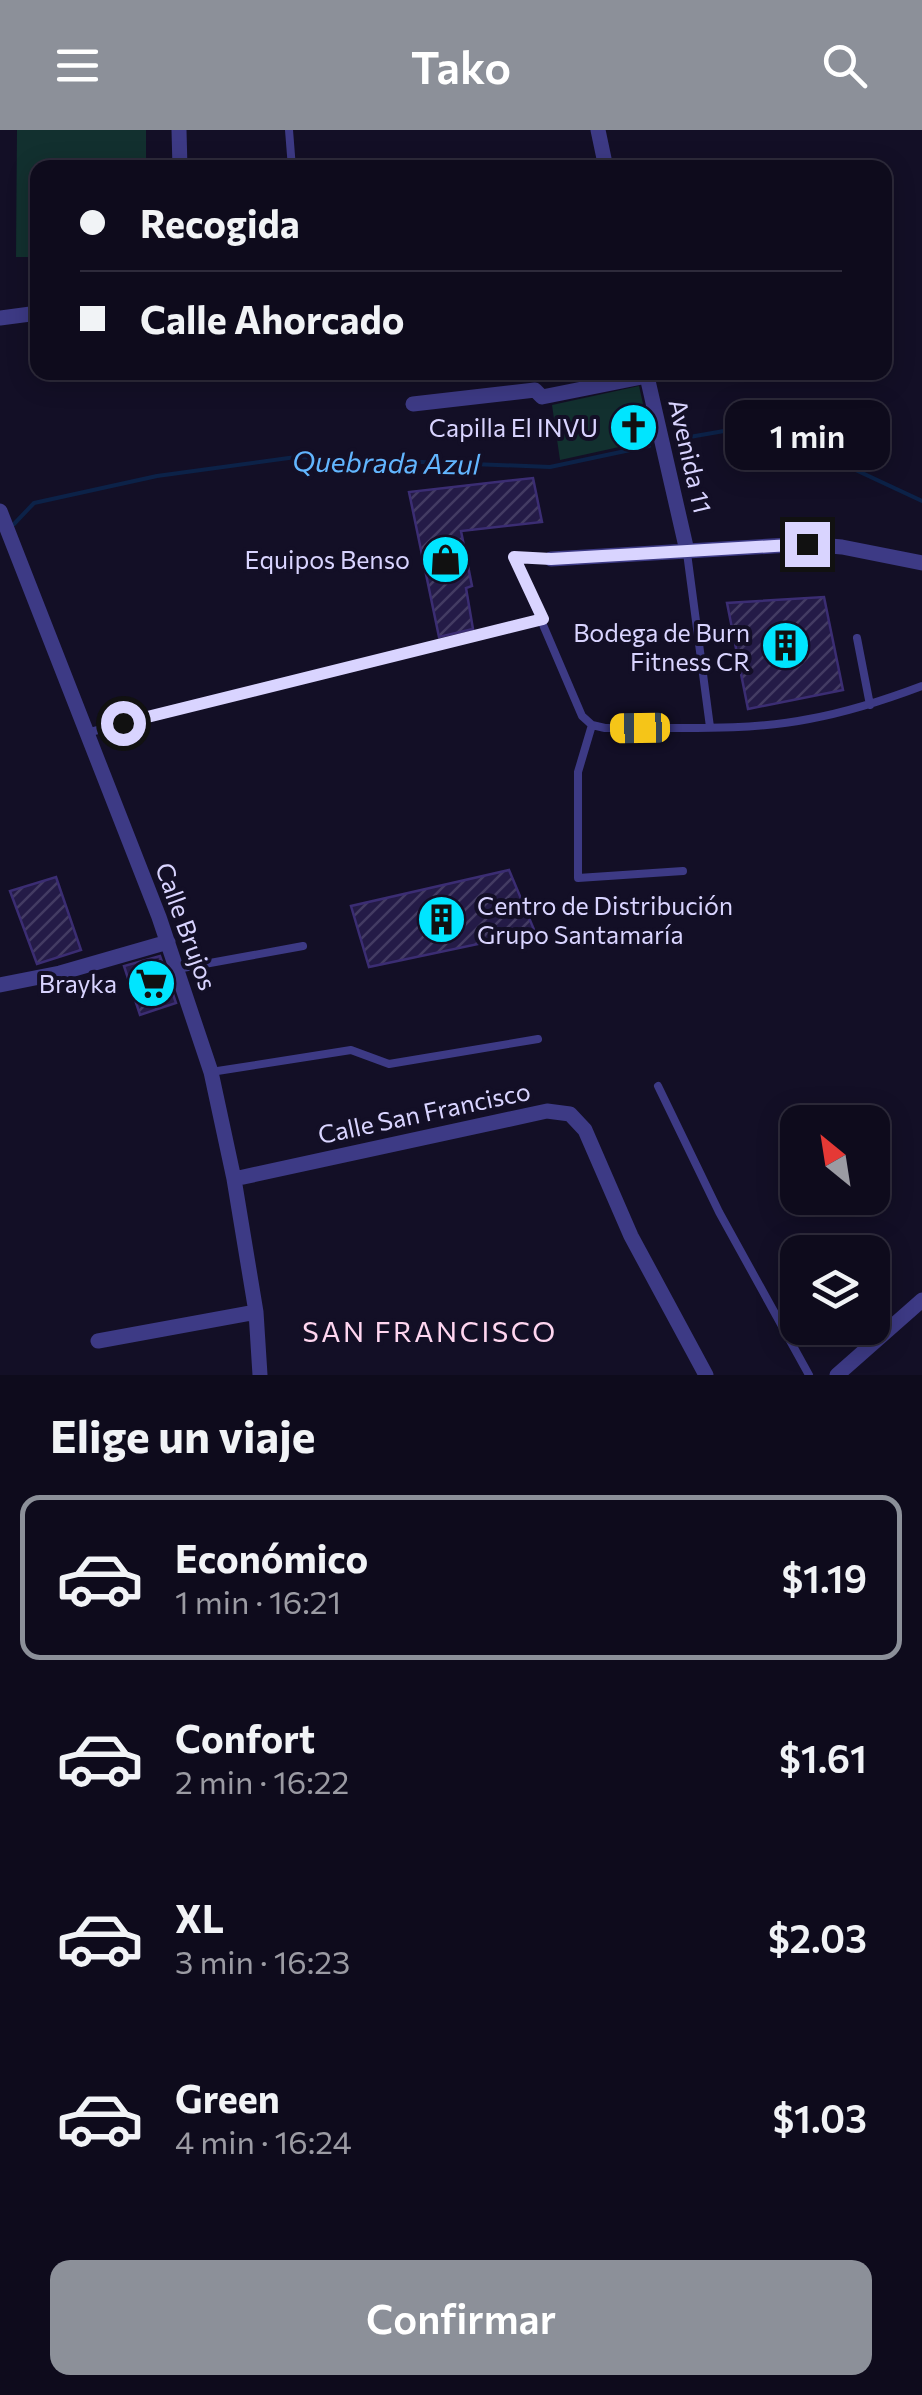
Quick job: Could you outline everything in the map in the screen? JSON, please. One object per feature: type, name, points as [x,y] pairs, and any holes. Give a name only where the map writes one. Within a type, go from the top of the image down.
[{"type":"street","points":[[179,130],[180,160]]},
{"type":"street","points":[[598,130],[604,160]]},
{"type":"street","points":[[0,318],[30,314]]},
{"type":"street","points":[[414,404],[535,390],[542,397],[619,380]]},
{"type":"street","name":"Avenida 11","points":[[647,380],[686,551]]},
{"type":"street","name":"Calle Brujos","points":[[0,511],[168,942],[211,1072],[256,1312],[260,1375]]},
{"type":"street","points":[[551,559],[807,544],[842,546],[922,563]]},
{"type":"street","points":[[0,985],[168,942]]},
{"type":"street","name":"Calle San Francisco","points":[[234,1179],[547,1111],[570,1114],[585,1130],[632,1236],[706,1375]]},
{"type":"street","points":[[837,1375],[922,1300]]},
{"type":"street","points":[[98,1342],[256,1312]]},
{"type":"lane","points":[[289,130],[291,160]]},
{"type":"lane","points":[[686,551],[710,726]]},
{"type":"lane","points":[[551,559],[514,557],[582,716],[592,725],[710,726],[805,720],[870,705],[922,686]]},
{"type":"lane","points":[[86,733],[543,619]]},
{"type":"lane","points":[[857,638],[870,705]]},
{"type":"lane","points":[[592,725],[578,772],[578,878],[684,871]]},
{"type":"lane","points":[[176,969],[303,946]]},
{"type":"lane","points":[[211,1072],[350,1050],[388,1064],[538,1039]]},
{"type":"lane","points":[[658,1086],[719,1212],[809,1375]]},
{"type":"green space","points":[[17,130],[146,130],[146,160],[30,160],[30,257],[16,257]]},
{"type":"green space","points":[[639,386],[651,440],[560,460],[552,405]]},
{"type":"building","name":"Capilla El INVU","points":[[641,412],[646,438],[622,444],[618,428],[625,427],[622,416]]},
{"type":"building","name":"Equipos Benso","points":[[533,478],[542,522],[461,531],[472,586],[466,588],[473,629],[439,637],[409,492]]},
{"type":"building","name":"Bodega de Burn Fitness CR","points":[[824,597],[843,690],[748,709],[727,603]]},
{"type":"building","name":"Centro de Distribución Grupo Santamaría","points":[[509,870],[535,932],[369,967],[351,906]]},
{"type":"building","points":[[56,877],[81,950],[37,964],[10,891]]},
{"type":"building","name":"Brayka","points":[[160,956],[176,1003],[140,1015],[124,966]]},
{"type":"waterway","name":"Quebrada Azul","points":[[678,439],[747,427],[800,444],[922,501]]},
{"type":"waterway","name":"Quebrada Azul","points":[[14,524],[34,503],[157,476],[296,457],[550,467],[649,446]]},
{"type":"place","name":"Capilla El INVU","points":[[633,427]]},
{"type":"place","name":"Equipos Benso","points":[[445,559]]},
{"type":"place","name":"Bodega de Burn Fitness CR","points":[[785,646]]},
{"type":"place","name":"Centro de Distribución Grupo Santamaría","points":[[442,919]]},
{"type":"place","name":"Brayka","points":[[152,983]]},
{"type":"district","name":"SAN FRANCISCO","points":[[430,1331]]},
{"type":"route","points":[[123,723],[543,619],[514,557],[551,559],[807,544]]}]
